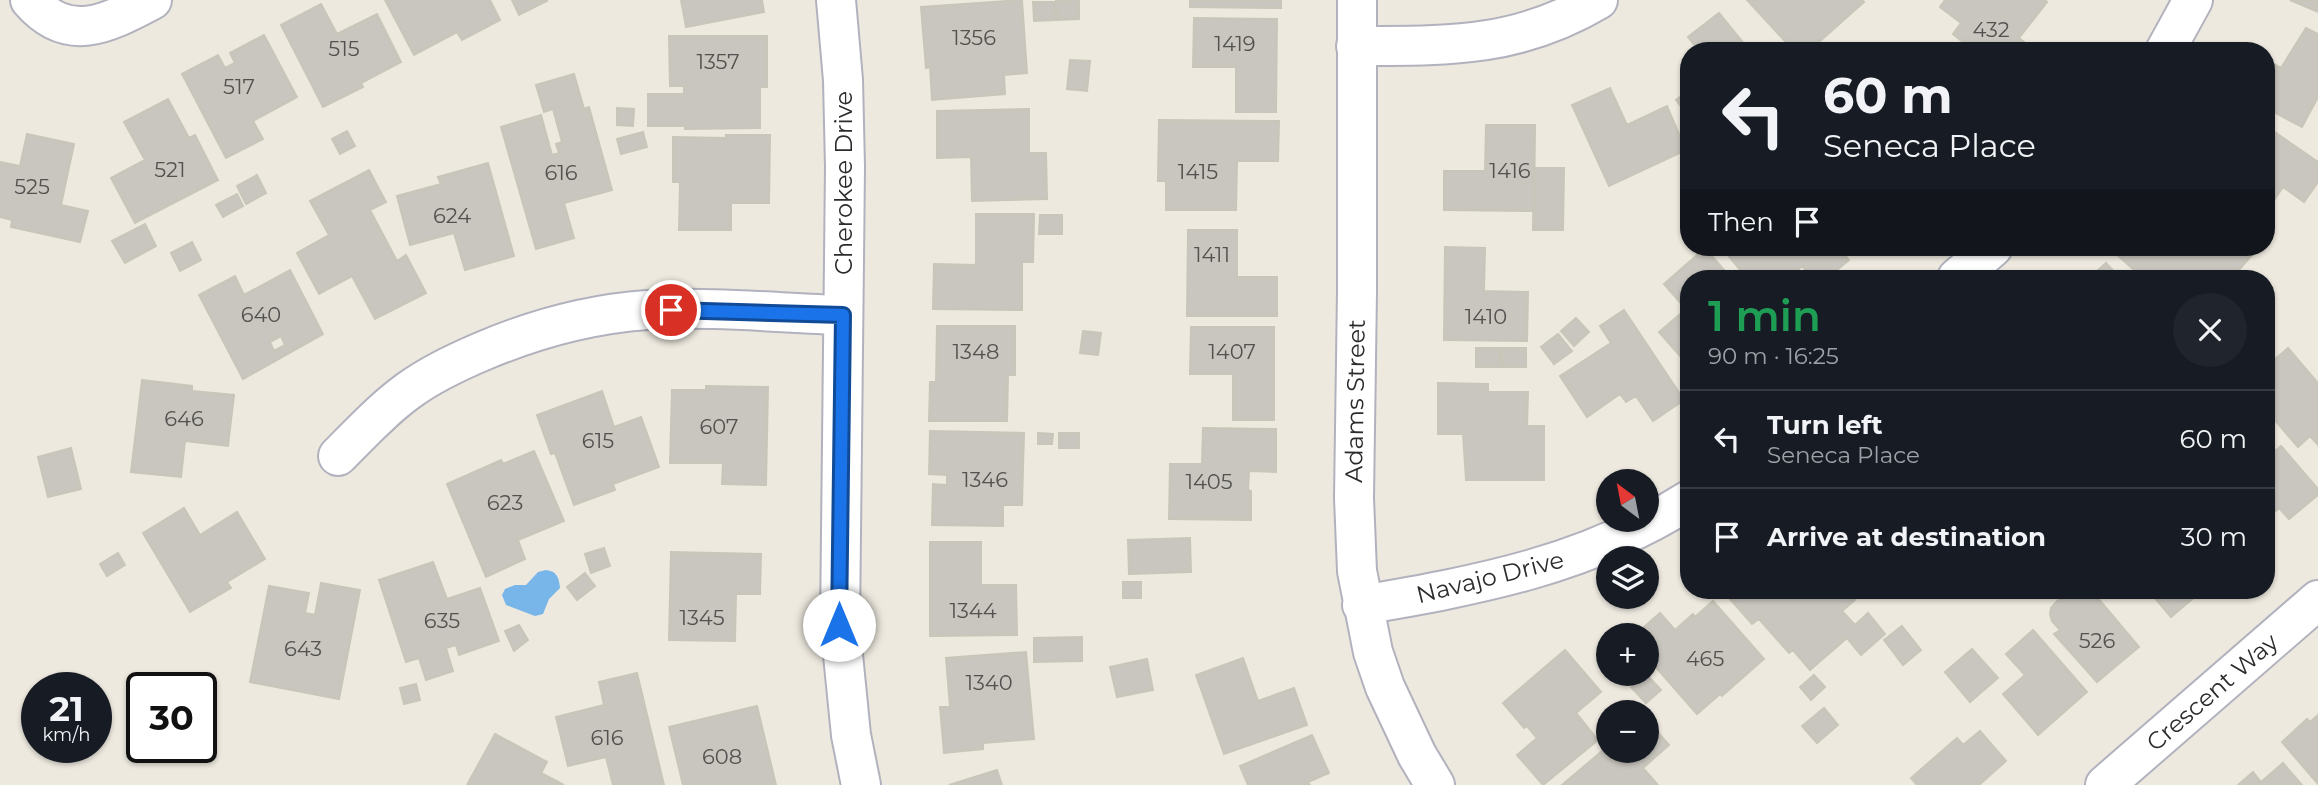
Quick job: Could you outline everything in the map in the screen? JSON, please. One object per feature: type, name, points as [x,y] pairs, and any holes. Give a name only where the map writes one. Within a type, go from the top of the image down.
[{"type":"street","points":[[30,0],[37,8],[62,24],[85,27],[108,22],[152,0]]},
{"type":"street","name":"Cherokee Drive","points":[[836,0],[843,80],[839,625],[851,735],[861,785]]},
{"type":"street","name":"Adams Street","points":[[1357,0],[1354,523],[1362,606],[1385,687],[1417,755],[1435,785]]},
{"type":"street","points":[[1356,46],[1435,46],[1503,39],[1555,22],[1598,0]]},
{"type":"street","points":[[2170,42],[2193,0]]},
{"type":"street","points":[[1966,270],[1983,256]]},
{"type":"street","points":[[338,456],[385,409],[436,373],[510,339],[554,326],[598,316],[647,310],[843,315]]},
{"type":"street","name":"Navajo Drive","points":[[1362,606],[1477,584],[1550,565],[1620,539],[1680,506]]},
{"type":"street","name":"Crescent Way","points":[[2105,785],[2318,600]]},
{"type":"water","points":[[546,570],[557,576],[560,588],[549,599],[543,614],[535,616],[506,605],[502,595],[505,589],[526,585],[538,572]]},
{"type":"building","points":[[385,0],[490,0],[500,20],[462,40],[457,32],[414,55]]},
{"type":"building","points":[[512,0],[547,0],[547,1],[519,15]]},
{"type":"building","points":[[681,0],[762,0],[764,12],[686,27]]},
{"type":"building","points":[[1022,0],[1027,73],[1004,75],[1005,94],[932,100],[930,67],[926,68],[921,7]]},
{"type":"building","points":[[1079,0],[1079,19],[1057,20],[1056,1]]},
{"type":"building","points":[[1190,0],[1281,0],[1281,8],[1190,7]]},
{"type":"building","points":[[1747,0],[1864,2],[1819,42],[1786,42]]},
{"type":"building","points":[[1945,0],[2047,2],[2019,38],[2024,42],[1963,42],[1953,34],[1961,23],[1940,7]]},
{"type":"building","points":[[2290,0],[2318,0],[2318,12]]},
{"type":"building","points":[[1055,1],[1056,20],[1034,21],[1033,2]]},
{"type":"building","points":[[321,4],[337,34],[377,14],[401,62],[361,83],[363,87],[323,107],[281,25]]},
{"type":"building","points":[[1719,13],[1743,42],[1692,42],[1688,37]]},
{"type":"building","points":[[1194,18],[1277,19],[1276,112],[1236,112],[1236,67],[1193,67]]},
{"type":"building","points":[[2306,28],[2318,34],[2318,97],[2302,127],[2275,113],[2275,65],[2281,68]]},
{"type":"building","points":[[264,35],[297,97],[253,121],[263,139],[226,158],[182,74],[218,55],[225,68],[235,63],[230,53]]},
{"type":"building","points":[[669,36],[767,36],[767,87],[760,87],[760,128],[685,129],[685,126],[648,126],[648,94],[684,94],[684,86],[670,86]]},
{"type":"building","points":[[1070,60],[1090,61],[1087,91],[1067,89]]},
{"type":"building","points":[[574,74],[584,109],[589,107],[612,190],[564,203],[574,238],[536,249],[501,127],[541,115],[552,155],[559,153],[556,144],[562,142],[553,109],[544,112],[536,85]]},
{"type":"building","points":[[1610,88],[1627,125],[1667,106],[1680,136],[1680,153],[1609,186],[1572,105]]},
{"type":"building","points":[[168,99],[189,138],[195,135],[218,180],[135,223],[111,178],[145,160],[124,122]]},
{"type":"building","points":[[617,108],[634,109],[633,126],[617,125]]},
{"type":"building","points":[[1029,109],[1029,153],[1046,153],[1047,199],[972,201],[971,157],[937,158],[937,111]]},
{"type":"building","points":[[1159,120],[1279,121],[1278,161],[1237,161],[1236,210],[1166,210],[1166,181],[1158,181]]},
{"type":"building","points":[[1486,125],[1535,125],[1534,211],[1444,210],[1444,171],[1485,171]]},
{"type":"building","points":[[347,131],[355,146],[340,154],[332,139]]},
{"type":"building","points":[[643,132],[647,147],[621,154],[617,139]]},
{"type":"building","points":[[2275,132],[2318,162],[2318,182],[2304,202],[2283,187],[2275,199]]},
{"type":"building","points":[[27,134],[74,144],[61,205],[88,211],[80,242],[11,227],[12,220],[0,217],[0,162],[20,166]]},
{"type":"building","points":[[726,135],[770,135],[769,203],[731,203],[731,230],[679,230],[680,182],[673,182],[673,137],[726,138]]},
{"type":"building","points":[[488,163],[514,256],[465,270],[454,233],[410,245],[397,196],[441,184],[438,177]]},
{"type":"building","points":[[1534,168],[1564,168],[1563,230],[1533,230]]},
{"type":"building","points":[[369,170],[386,202],[370,210],[397,261],[406,255],[426,293],[375,319],[352,276],[319,294],[297,253],[329,235],[310,201]]},
{"type":"building","points":[[257,175],[266,193],[246,204],[237,186]]},
{"type":"building","points":[[237,194],[243,206],[223,217],[216,205]]},
{"type":"building","points":[[976,214],[1034,214],[1033,262],[1022,262],[1022,310],[933,309],[934,264],[976,265]]},
{"type":"building","points":[[1040,215],[1062,215],[1062,234],[1039,234]]},
{"type":"building","points":[[145,224],[156,246],[125,263],[112,241]]},
{"type":"building","points":[[1188,230],[1237,230],[1237,277],[1277,277],[1277,316],[1187,316]]},
{"type":"building","points":[[192,242],[201,260],[180,271],[171,253]]},
{"type":"building","points":[[1445,247],[1485,248],[1484,291],[1528,292],[1527,341],[1444,340]]},
{"type":"building","points":[[1696,256],[1712,256],[1724,270],[1680,270],[1680,302],[1664,284]]},
{"type":"building","points":[[1729,256],[1846,256],[1849,260],[1837,270],[1806,270],[1802,266],[1798,270],[1740,270]]},
{"type":"building","points":[[2118,256],[2251,256],[2239,270],[2134,270]]},
{"type":"building","points":[[2106,263],[2113,270],[2098,270]]},
{"type":"building","points":[[290,270],[323,334],[243,379],[199,295],[235,276],[244,295]],"holes":[[[281,336],[285,345],[274,351],[270,342]]]},
{"type":"building","points":[[1624,310],[1680,394],[1680,403],[1653,421],[1636,396],[1626,402],[1620,394],[1587,417],[1560,376],[1611,343],[1600,326]]},
{"type":"building","points":[[1680,314],[1680,356],[1659,332]]},
{"type":"building","points":[[1576,318],[1589,332],[1574,346],[1561,331]]},
{"type":"building","points":[[937,326],[1015,326],[1015,375],[1008,375],[1007,421],[929,421],[930,382],[936,382]]},
{"type":"building","points":[[1191,327],[1274,327],[1274,420],[1233,420],[1233,374],[1190,374]]},
{"type":"building","points":[[1083,331],[1101,333],[1098,355],[1080,353]]},
{"type":"building","points":[[1558,334],[1572,351],[1554,364],[1541,347]]},
{"type":"building","points":[[1476,348],[1500,348],[1500,367],[1476,367]]},
{"type":"building","points":[[1502,348],[1526,348],[1526,367],[1502,367]]},
{"type":"building","points":[[2288,348],[2318,383],[2318,445],[2310,436],[2298,447],[2275,420],[2275,359]]},
{"type":"building","points":[[142,380],[192,386],[192,391],[234,395],[228,446],[185,441],[181,477],[131,472]]},
{"type":"building","points":[[1438,383],[1488,384],[1488,392],[1528,392],[1527,426],[1544,426],[1544,480],[1466,480],[1463,434],[1438,434]]},
{"type":"building","points":[[706,386],[768,387],[766,485],[722,484],[723,463],[670,463],[672,390],[706,390]]},
{"type":"building","points":[[602,391],[614,427],[641,417],[659,467],[613,484],[615,490],[574,505],[555,453],[551,454],[537,415]]},
{"type":"building","points":[[1203,428],[1276,429],[1276,472],[1249,471],[1251,520],[1169,519],[1170,464],[1202,464]]},
{"type":"building","points":[[930,431],[1024,433],[1022,505],[1003,505],[1003,526],[932,525],[933,484],[947,485],[947,475],[929,474]]},
{"type":"building","points":[[1038,433],[1053,434],[1052,444],[1038,444]]},
{"type":"building","points":[[1059,433],[1079,433],[1079,448],[1059,448]]},
{"type":"building","points":[[2281,446],[2318,489],[2318,495],[2289,519],[2279,508],[2275,511],[2275,451]]},
{"type":"building","points":[[71,448],[81,489],[48,497],[38,457]]},
{"type":"building","points":[[534,451],[564,521],[518,540],[525,559],[486,577],[447,484],[501,460],[503,464]]},
{"type":"building","points":[[184,508],[200,535],[237,512],[265,559],[227,582],[231,588],[190,612],[143,533]]},
{"type":"building","points":[[1190,538],[1191,572],[1129,574],[1128,540]]},
{"type":"building","points":[[930,542],[981,542],[981,585],[1016,585],[1017,635],[930,636]]},
{"type":"building","points":[[604,548],[610,566],[591,573],[585,554]]},
{"type":"building","points":[[671,552],[761,554],[760,594],[736,594],[735,641],[669,640]]},
{"type":"building","points":[[118,553],[125,565],[107,576],[100,564]]},
{"type":"building","points":[[433,562],[447,599],[480,588],[499,641],[459,655],[456,645],[446,648],[453,671],[426,680],[419,658],[406,662],[379,580]]},
{"type":"building","points":[[585,573],[595,586],[577,600],[567,587]]},
{"type":"building","points":[[1123,582],[1141,582],[1141,598],[1123,598]]},
{"type":"building","points":[[321,583],[360,590],[339,699],[250,682],[269,586],[309,593],[305,613],[315,615]]},
{"type":"building","points":[[1730,599],[1854,599],[1842,611],[1855,625],[1868,613],[1885,634],[1861,655],[1847,638],[1810,670],[1793,650],[1789,653],[1759,619],[1752,624]]},
{"type":"building","points":[[2099,599],[2139,647],[2097,682],[2054,634],[2060,630],[2050,614],[2057,601]]},
{"type":"building","points":[[2156,599],[2192,599],[2171,617]]},
{"type":"building","points":[[1713,601],[1764,659],[1697,714],[1659,671],[1659,623],[1649,623],[1660,613],[1675,630],[1693,614],[1695,617]]},
{"type":"building","points":[[519,625],[528,640],[514,651],[505,631]]},
{"type":"building","points":[[1902,626],[1921,650],[1903,665],[1884,640]]},
{"type":"building","points":[[2033,630],[2087,692],[2038,735],[2003,694],[2025,675],[2006,654]]},
{"type":"building","points":[[1082,637],[1082,661],[1034,662],[1034,638]]},
{"type":"building","points":[[1972,649],[1998,678],[1970,702],[1945,672]]},
{"type":"building","points":[[1565,650],[1601,692],[1576,713],[1596,738],[1596,742],[1543,785],[1517,755],[1537,738],[1527,726],[1524,728],[1503,703]]},
{"type":"building","points":[[1026,652],[1034,739],[983,743],[983,749],[944,753],[940,707],[950,707],[946,658]]},
{"type":"building","points":[[1243,658],[1258,701],[1294,688],[1307,725],[1224,754],[1196,675]]},
{"type":"building","points":[[1147,659],[1153,690],[1117,697],[1110,667]]},
{"type":"building","points":[[637,673],[664,785],[613,785],[606,757],[568,766],[556,717],[604,705],[599,682]]},
{"type":"building","points":[[1814,675],[1825,687],[1811,700],[1800,687]]},
{"type":"building","points":[[416,684],[420,700],[404,704],[400,688]]},
{"type":"building","points":[[1657,686],[1661,690],[1649,700],[1643,700],[1631,687]]},
{"type":"building","points":[[757,706],[776,785],[683,785],[669,727]]},
{"type":"building","points":[[1824,708],[1838,725],[1817,743],[1802,726]]},
{"type":"building","points":[[2318,715],[2318,784],[2282,742],[2307,719],[2310,722]]},
{"type":"building","points":[[1980,731],[2006,761],[1979,785],[1917,785],[1911,778],[1957,738],[1963,745]]},
{"type":"building","points":[[495,734],[547,762],[541,773],[564,785],[467,785]]},
{"type":"building","points":[[1659,734],[1669,745],[1659,754]]},
{"type":"building","points":[[1312,735],[1329,773],[1308,782],[1310,785],[1248,785],[1240,766]]},
{"type":"building","points":[[1596,756],[1596,763],[1649,763],[1643,768],[1658,785],[1562,785]]},
{"type":"building","points":[[2283,763],[2302,785],[2238,785],[2253,772],[2261,782]]},
{"type":"building","points":[[997,770],[1002,785],[949,785]]},
{"type":"route","points":[[671,310],[843,315],[839,625]]}]
